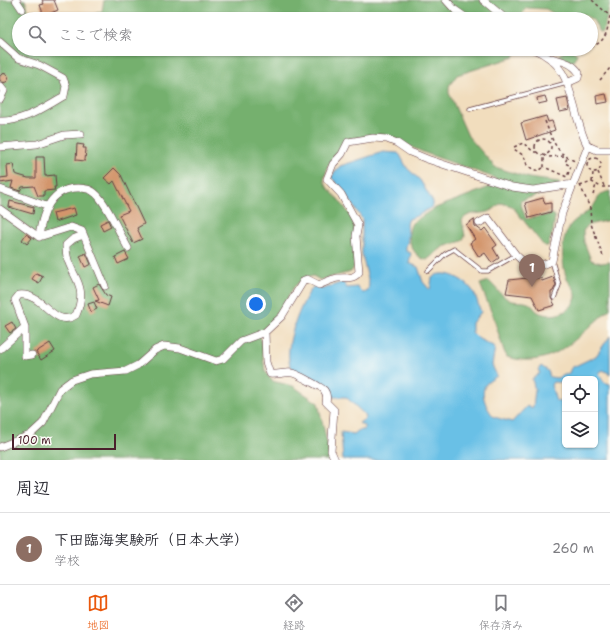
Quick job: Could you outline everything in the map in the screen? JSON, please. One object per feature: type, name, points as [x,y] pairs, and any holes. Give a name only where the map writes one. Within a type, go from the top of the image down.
[{"type":"street","points":[[16,0],[22,9]]},
{"type":"street","points":[[446,0],[458,12]]},
{"type":"street","points":[[483,0],[498,12]]},
{"type":"street","points":[[0,42],[12,53]]},
{"type":"street","points":[[0,122],[20,119],[44,108],[64,96],[66,86],[63,78],[39,65],[16,56]]},
{"type":"street","points":[[547,56],[570,64],[578,71],[578,78],[567,83]]},
{"type":"street","points":[[551,58],[560,68],[567,83],[582,134],[588,146],[597,150],[610,150]]},
{"type":"street","points":[[0,86],[4,91],[0,99]]},
{"type":"street","points":[[0,147],[37,144],[64,135],[81,134]]},
{"type":"street","points":[[0,447],[30,436],[43,423],[60,389],[72,380],[90,374],[126,371],[138,365],[155,350],[164,346],[180,348],[216,361],[223,359],[230,354],[241,341],[264,332],[282,316],[304,280],[312,280],[319,285],[335,278],[354,276],[359,272],[356,236],[358,225],[342,194],[327,179],[333,164],[342,154],[348,142],[352,140],[373,138],[387,139],[397,143],[410,152],[427,159],[512,187],[533,190],[576,184]]},
{"type":"street","points":[[479,224],[488,218],[516,255],[531,269],[552,261],[562,213],[576,184],[588,146]]},
{"type":"street","points":[[39,237],[46,206],[54,196],[71,188],[85,188],[96,193],[128,248]]},
{"type":"street","points":[[0,189],[46,206]]},
{"type":"street","points":[[0,210],[39,237]]},
{"type":"street","points":[[39,237],[71,227],[77,228],[83,235],[105,286]]},
{"type":"street","points":[[32,355],[25,356],[25,327],[15,300],[19,295],[26,294],[41,302],[56,318],[66,320],[76,315],[81,300],[81,289],[67,260],[66,245],[73,239],[83,235]]},
{"type":"street","points":[[0,349],[25,327]]},
{"type":"street","points":[[264,332],[266,362],[270,374],[296,374],[310,384],[320,386],[324,389],[326,394],[326,402],[334,410],[331,451],[335,460]]},
{"type":"lane","points":[[470,109],[567,83]]},
{"type":"lane","points":[[428,271],[445,254],[454,249],[482,271],[488,271],[516,255]]},
{"type":"lane","points":[[552,261],[559,285],[554,298]]},
{"type":"path","points":[[592,0],[610,16],[608,29],[603,40],[598,43]]},
{"type":"path","points":[[600,80],[610,68]]},
{"type":"path","points":[[546,121],[554,142],[564,156],[583,162]]},
{"type":"path","points":[[537,152],[536,146],[538,141],[546,140],[551,144]]},
{"type":"path","points":[[544,155],[550,152],[551,144],[554,142]]},
{"type":"path","points":[[544,167],[540,170],[534,170],[527,165],[524,156],[514,149],[514,146],[523,143],[534,152],[547,157],[564,156]]},
{"type":"path","points":[[544,155],[544,167]]},
{"type":"path","points":[[544,167],[567,177],[571,166],[565,163],[567,158]]},
{"type":"path","points":[[598,172],[589,172],[586,167],[588,161],[592,158],[597,159],[601,164],[598,172],[605,187]]},
{"type":"path","points":[[592,182],[593,173]]},
{"type":"path","points":[[603,256],[592,224],[590,208],[576,184],[592,182],[596,185],[610,187]]},
{"type":"path","points":[[593,195],[596,185]]},
{"type":"green space","points":[[0,0],[25,0],[29,12],[12,12],[12,56],[514,56],[457,75],[449,86],[449,93],[468,136],[495,167],[529,178],[559,182],[561,190],[559,192],[538,195],[520,201],[526,219],[553,214],[555,216],[553,231],[548,246],[544,246],[512,206],[501,203],[489,211],[471,214],[465,217],[462,220],[465,236],[462,241],[443,247],[427,260],[418,255],[411,246],[409,234],[412,223],[433,209],[495,185],[495,178],[425,153],[381,135],[347,139],[328,166],[324,180],[327,187],[351,216],[354,225],[354,267],[351,272],[320,280],[313,276],[300,282],[292,289],[279,314],[260,334],[265,371],[272,381],[293,386],[318,403],[331,460],[0,460]]},
{"type":"green space","points":[[104,0],[610,0],[603,32],[600,32],[598,29],[598,12],[551,12],[546,9],[526,8],[523,12],[100,12],[102,11]]},
{"type":"green space","points":[[559,56],[576,56],[573,62],[560,58]]},
{"type":"green space","points":[[610,191],[610,220],[588,225],[583,231],[584,242],[591,260],[601,263],[610,262],[610,309],[576,339],[552,355],[538,359],[524,360],[507,357],[480,284],[489,281],[509,300],[528,303],[538,312],[543,314],[555,315],[566,311],[574,303],[576,294],[565,273],[563,250],[565,235],[572,223],[592,207],[599,196]]},
{"type":"water","points":[[383,152],[398,153],[407,168],[420,180],[433,202],[433,206],[419,215],[409,219],[407,226],[408,240],[406,251],[411,253],[409,263],[418,267],[423,282],[430,290],[432,278],[438,274],[444,274],[454,276],[467,284],[476,296],[481,312],[472,323],[472,332],[479,339],[495,347],[492,365],[497,376],[485,386],[483,395],[488,409],[494,417],[512,422],[527,406],[530,408],[533,407],[535,390],[532,379],[540,373],[538,370],[541,366],[548,371],[550,377],[557,378],[569,373],[571,368],[596,356],[610,336],[610,374],[603,370],[599,373],[604,382],[610,384],[610,460],[343,460],[341,432],[354,434],[359,430],[364,430],[364,426],[359,423],[366,418],[365,415],[346,397],[333,397],[326,386],[307,378],[294,370],[291,367],[289,359],[289,349],[294,325],[304,302],[314,286],[323,289],[343,282],[347,288],[357,287],[363,293],[368,291],[369,283],[362,255],[362,219],[343,190],[331,177],[340,166]]},
{"type":"building","points":[[42,0],[54,0],[58,10],[53,12],[43,12],[40,5],[44,4]]},
{"type":"building","points":[[2,74],[6,74],[8,78],[6,82],[2,82],[0,80],[0,76]]},
{"type":"building","points":[[606,94],[608,102],[597,104],[596,96]]},
{"type":"building","points":[[545,96],[547,102],[538,104],[537,98]]},
{"type":"building","points":[[567,98],[570,110],[560,112],[557,100]]},
{"type":"building","points":[[546,116],[548,122],[552,121],[555,130],[526,140],[521,123]]},
{"type":"building","points":[[77,144],[84,145],[83,148],[86,148],[85,161],[76,160]]},
{"type":"building","points":[[36,157],[44,157],[45,176],[55,175],[55,190],[44,191],[44,196],[38,196],[34,186],[22,187],[20,191],[11,188],[13,181],[0,183],[0,178],[8,177],[7,165],[13,164],[15,174],[28,178],[36,178]]},
{"type":"building","points":[[114,168],[121,175],[144,224],[137,228],[142,239],[133,243],[119,215],[129,211],[114,181],[111,184],[104,178]]},
{"type":"building","points":[[543,198],[545,204],[551,203],[551,212],[529,218],[525,203]]},
{"type":"building","points":[[10,201],[34,207],[33,214],[9,207]]},
{"type":"building","points":[[74,208],[76,215],[55,222],[53,213]]},
{"type":"building","points":[[474,219],[475,226],[482,231],[485,228],[497,245],[493,248],[499,258],[492,263],[485,253],[479,257],[470,243],[475,239],[466,225]]},
{"type":"building","points":[[108,220],[111,227],[103,231],[100,224]]},
{"type":"building","points":[[26,234],[32,238],[27,244],[22,240]]},
{"type":"building","points":[[125,252],[129,259],[118,264],[115,257]]},
{"type":"building","points":[[86,253],[91,264],[85,267],[80,256]]},
{"type":"building","points":[[36,273],[43,276],[39,283],[32,279]]},
{"type":"building","points":[[534,275],[535,278],[541,278],[542,281],[553,277],[556,285],[551,292],[551,298],[555,305],[539,310],[532,296],[506,293],[509,280],[527,278],[528,276]]},
{"type":"building","points":[[99,284],[106,295],[111,297],[108,306],[95,301],[99,300],[93,287]]},
{"type":"building","points":[[94,302],[97,309],[91,312],[88,304]]},
{"type":"building","points":[[12,322],[16,329],[10,333],[5,326]]},
{"type":"building","points":[[50,343],[55,351],[41,360],[36,352]]},
{"type":"place","name":"下田臨海実験所（日本大学）","points":[[532,287]]}]
